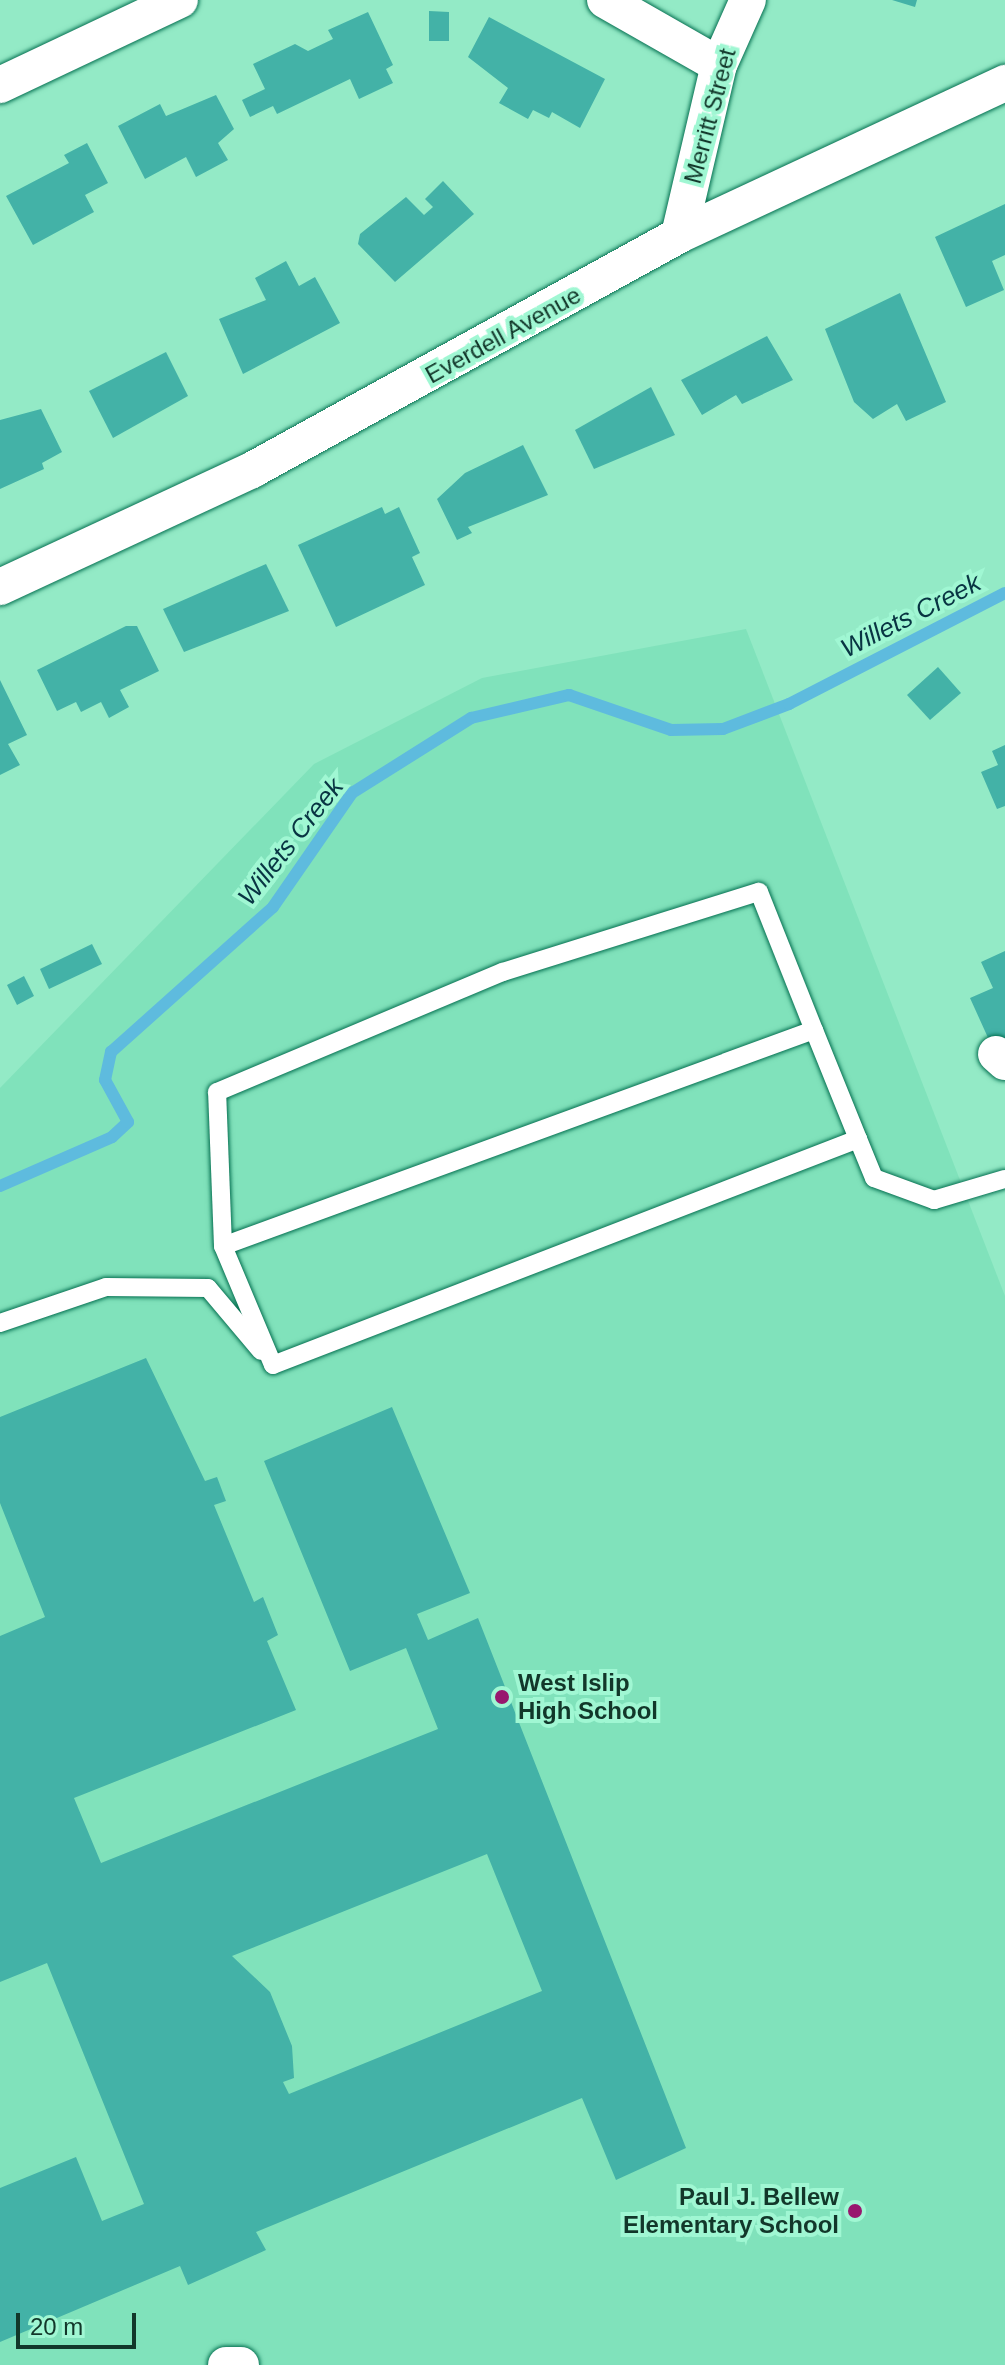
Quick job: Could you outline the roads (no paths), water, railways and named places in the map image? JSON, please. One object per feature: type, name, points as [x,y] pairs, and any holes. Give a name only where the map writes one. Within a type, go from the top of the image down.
[{"type":"street","points":[[0,85],[180,0]]},
{"type":"street","points":[[605,0],[719,65]]},
{"type":"street","name":"Merritt Street","points":[[679,235],[719,65],[748,0]]},
{"type":"street","name":"Everdell Avenue","points":[[0,587],[252,470],[679,235],[1005,83]]},
{"type":"street","points":[[226,2365],[241,2365]]},
{"type":"lane","points":[[273,1365],[223,1246],[217,1092],[503,972],[759,892],[874,1178],[934,1200],[1005,1179]]},
{"type":"lane","points":[[223,1246],[814,1030]]},
{"type":"lane","points":[[273,1365],[858,1139]]},
{"type":"lane","points":[[0,1323],[106,1287],[208,1288],[273,1365]]},
{"type":"waterway","name":"Willets Creek","points":[[0,1186],[112,1137],[128,1122],[105,1080],[111,1052],[273,907],[352,793],[471,718],[569,695],[671,730],[723,729],[789,704],[1005,593]]},
{"type":"place","name":"West Islip High School","points":[[502,1697]]},
{"type":"place","name":"Paul J. Bellew Elementary School","points":[[855,2211]]}]
